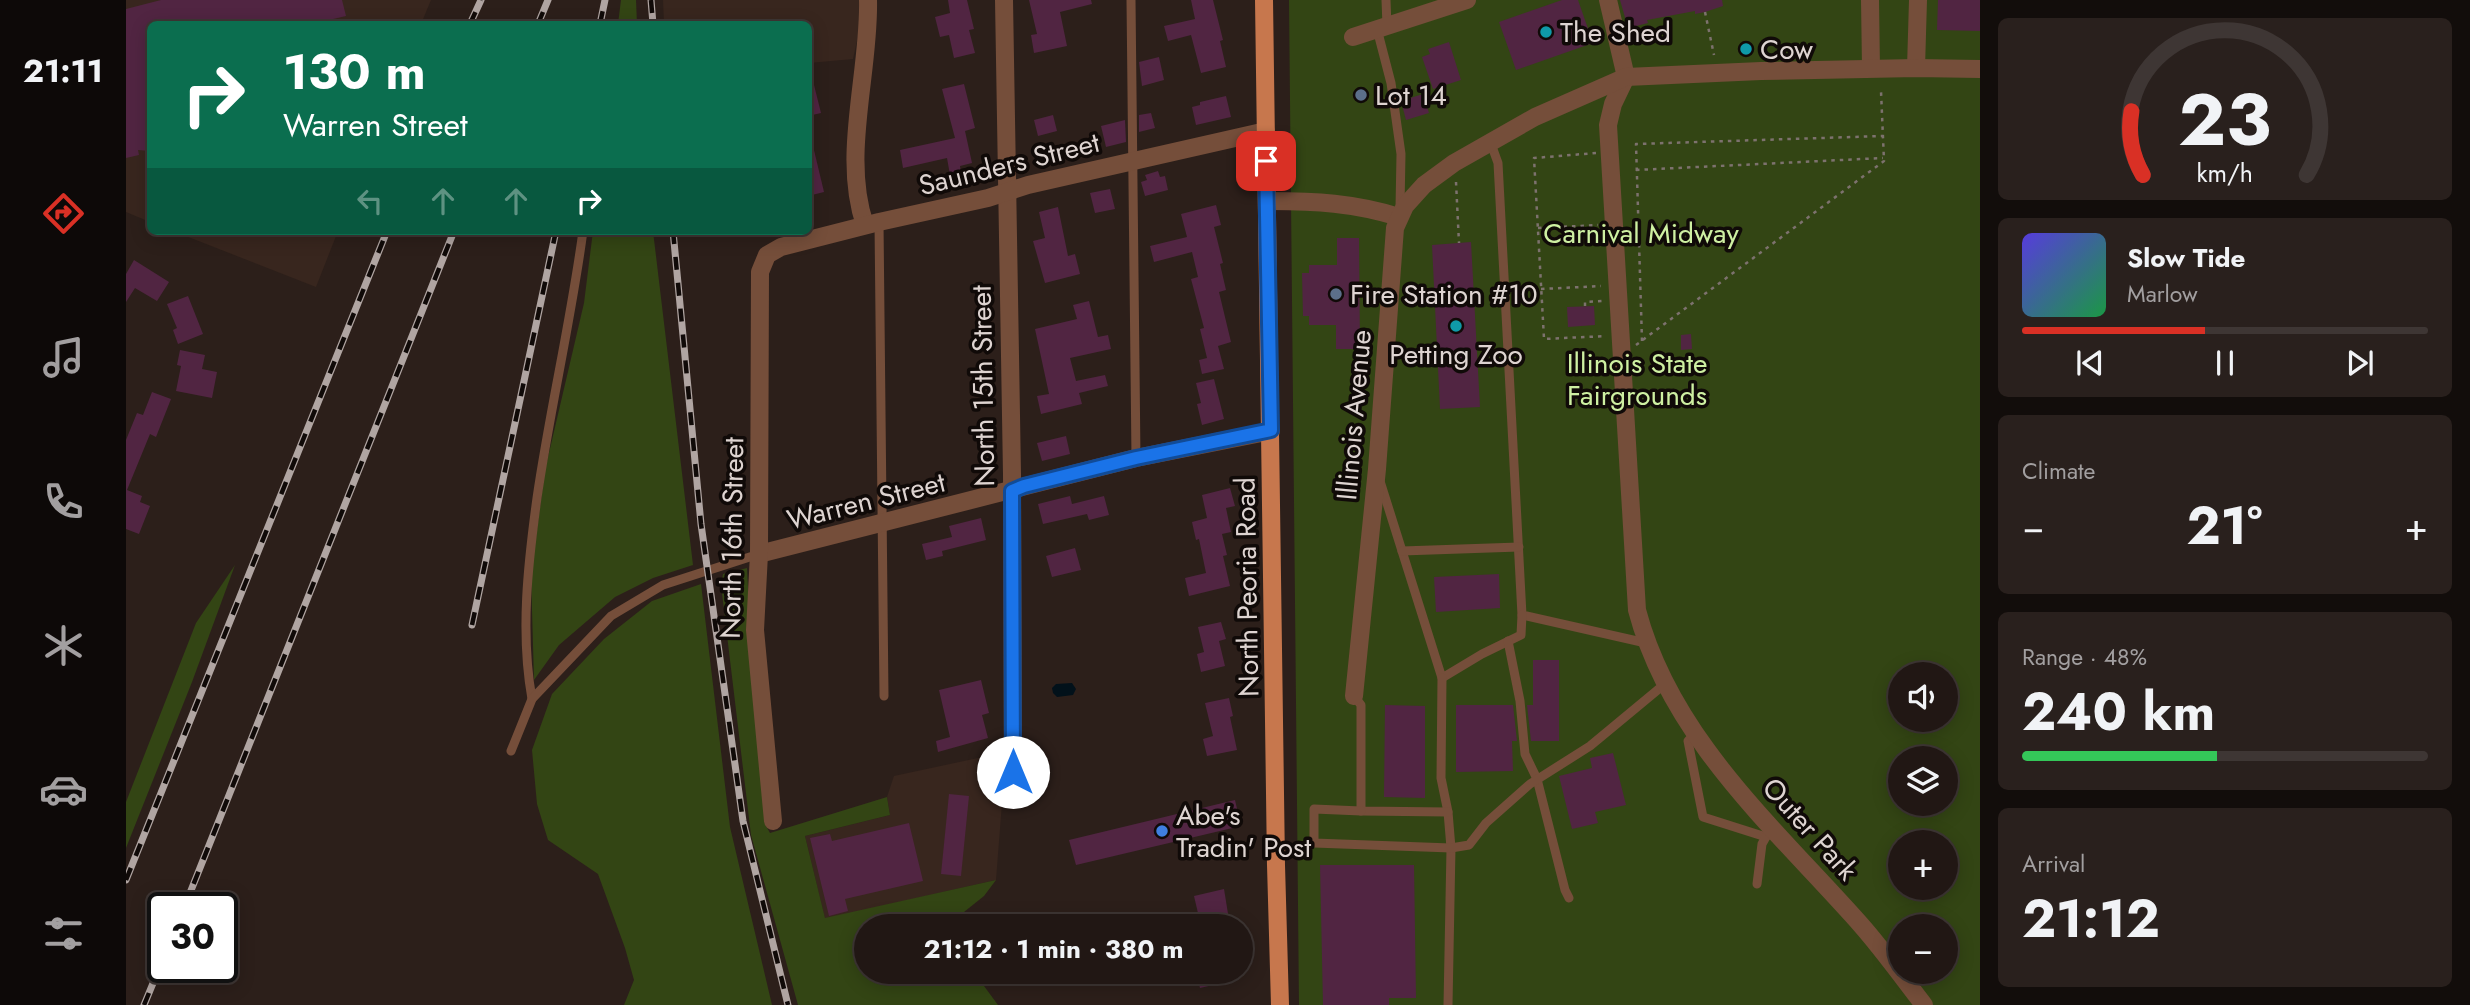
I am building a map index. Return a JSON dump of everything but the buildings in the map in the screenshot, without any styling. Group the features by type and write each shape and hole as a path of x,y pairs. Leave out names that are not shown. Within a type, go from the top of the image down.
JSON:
{"main road":[{"name":"North Peoria Road","path":"1264,0 1280,1005"}],"street":[{"path":"868,0 856,183 859,206 872,223"},
{"name":"North 15th Street","path":"1004,0 1012,491 1013,772"},
{"path":"1353,37 1382,27 1418,7 1466,0"},
{"path":"1608,0 1626,77"},
{"path":"1870,0 1871,68"},
{"path":"1916,68 1918,0"},
{"name":"Illinois Avenue","path":"1354,696 1377,470 1395,228 1405,206 1424,185 1490,141 1535,117 1626,77 1871,68 1980,69"},
{"name":"Outer Park","path":"1626,77 1613,104 1608,125 1613,293 1620,335 1637,610 1646,643 1679,711 1694,735 1769,832 1863,927 1924,1005"},
{"name":"Saunders Street","path":"767,255 781,247 872,223 1266,131"},
{"path":"1268,201 1346,204 1399,217"},
{"name":"North 16th Street","path":"767,255 760,272 759,554 755,630 773,821"},
{"name":"Warren Street","path":"759,554 1136,458 1271,430"}],"lane":[{"path":"1131,0 1136,458"},
{"path":"1386,0 1382,27 1401,154 1399,217"},
{"path":"1442,678 1521,635 1498,163 1490,141"},
{"path":"872,223 882,523 884,696"},
{"path":"532,699 527,673 530,550 541,470 582,235"},
{"path":"1377,470 1442,678 1441,778 1448,812 1451,848 1448,1005"},
{"path":"1402,551 1518,547"},
{"path":"511,751 532,699 611,616 663,585 759,554"},
{"path":"1522,615 1646,643"},
{"path":"1508,641 1520,701 1525,754 1537,779 1569,898"},
{"path":"1448,812 1314,809 1314,843 1451,848 1469,845 1486,823 1537,779 1590,746 1666,683"},
{"path":"1354,696 1361,705 1361,811"},
{"path":"1694,735 1688,741 1703,817 1769,832 1762,844 1757,884"}],"path":[{"path":"1705,12 1714,55"},
{"path":"1621,357 1884,161 1881,91"},
{"path":"1642,341 1636,144 1883,136"},
{"path":"1609,152 1534,158 1544,339 1620,335"},
{"path":"1636,170 1883,159"},
{"path":"1456,178 1459,243"},
{"path":"1538,228 1613,224"},
{"path":"1541,289 1613,293"},
{"path":"1585,306 1585,302 1613,293"}],"shaded area":[{"path":"126,0 431,0 422,21 147,21 147,221 126,212"},
{"path":"663,0 861,0 859,32 853,59 812,63 812,21 664,21"},
{"path":"183,235 336,235 316,287"},
{"path":"1072,683 1076,689 1073,695 1057,697 1053,693 1052,688 1056,684"},
{"path":"1006,752 996,880 825,919 805,836 890,815 887,797 894,776"}],"green space":[{"path":"621,0 636,0 637,21 618,21"},
{"name":"Illinois State Fairgrounds","path":"1289,0 1980,0 1980,1005 1299,1005"},
{"path":"592,235 653,235 693,565 653,578 615,597 559,645 534,680 531,575 545,470 584,303"},
{"path":"235,565 126,848 126,802 196,623"},
{"path":"747,568 765,824 770,833 887,797 890,815 805,836 825,918 996,880 984,896 962,914 854,914 854,984 983,984 998,1005 798,1005 751,835 721,585 723,574"},
{"path":"701,584 730,827 772,1005 624,1005 634,980 625,948 598,874 548,840 537,804 532,750 552,694 604,639 652,601"}],"railway":[{"path":"471,21 481,0"},
{"path":"539,21 548,0"},
{"path":"601,21 605,0"},
{"path":"651,0 653,21"},
{"path":"126,880 385,235"},
{"path":"190,892 452,235"},
{"path":"472,625 555,235"},
{"path":"673,235 701,524 743,821 788,1005"},
{"path":"144,1005 153,983"}],"place":[{"name":"The Shed","path":"1546,32"},
{"name":"Cow","path":"1746,49"},
{"name":"Lot 14","path":"1361,95"},
{"name":"Fire Station #10","path":"1336,294"},
{"name":"Petting Zoo","path":"1456,326"},
{"name":"Abe's Tradin' Post","path":"1162,831"}],"route":[{"path":"1013,772 1012,491 1136,458 1271,430 1266,161"}],"park label":[{"name":"Carnival Midway","path":"1641,233"}]}
